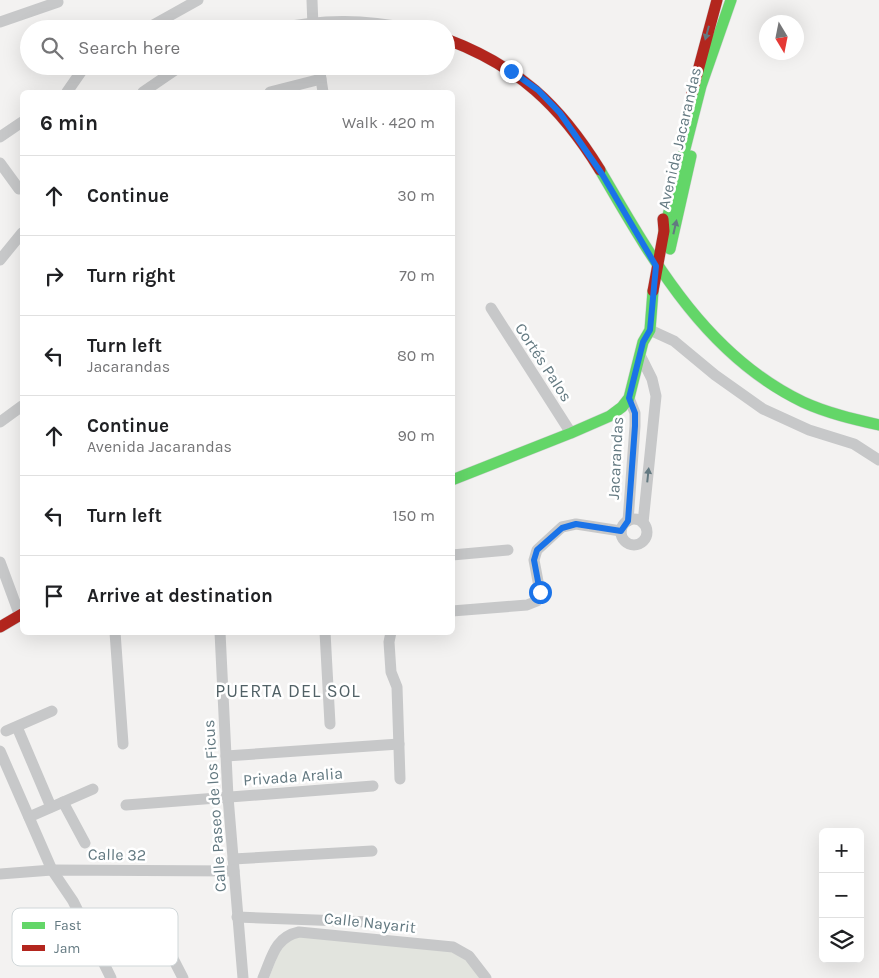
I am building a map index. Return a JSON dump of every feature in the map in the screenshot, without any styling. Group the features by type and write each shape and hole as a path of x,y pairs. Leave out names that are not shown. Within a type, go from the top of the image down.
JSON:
{"street":[{"path":"162,20 198,0"},
{"path":"312,0 312,20"},
{"name":"Avenida Jacarandas","path":"629,398 643,342 650,330 664,231 666,201 698,66 717,0"},
{"path":"664,231 701,86 733,0"},
{"name":"Avenida Jacarandas","path":"658,273 711,70 733,0"},
{"path":"0,22 58,2"},
{"path":"455,43 485,55 511,71 538,90 560,113 602,174 658,273 703,328 752,371 815,406 843,418 879,425"},
{"path":"68,90 79,75"},
{"path":"146,90 168,75"},
{"path":"320,75 323,90"},
{"path":"278,90 321,80"},
{"path":"0,137 20,123"},
{"path":"0,163 19,189"},
{"path":"0,260 20,235"},
{"name":"Cortés Palos","path":"491,308 570,433"},
{"path":"650,330 674,341 715,375 763,409 809,430 854,444 879,460"},
{"name":"Jacarandas","path":"640,355 652,379 656,396 643,523"},
{"path":"455,479 610,416 622,407 629,398"},
{"name":"Jacarandas","path":"628,521 635,426 635,413 629,398"},
{"path":"0,422 20,407"},
{"path":"636,520 643,523 646,536 637,545 624,541 621,531 628,521 636,520"},
{"path":"455,611 528,605 537,601 540,592 534,560 537,550 562,528 576,524 621,531"},
{"path":"455,555 508,550"},
{"path":"0,562 20,612"},
{"path":"0,627 20,616"},
{"path":"115,635 123,744"},
{"name":"Calle Paseo de los Ficus","path":"220,635 228,797 242,978"},
{"path":"325,635 330,724"},
{"path":"390,635 389,642 391,672 397,687 400,779"},
{"path":"51,807 12,729 52,711"},
{"path":"226,756 399,744"},
{"path":"0,751 52,870 77,908"},
{"name":"Privada Aralia","path":"126,804 373,786"},
{"path":"29,817 93,789"},
{"path":"63,802 85,843"},
{"path":"233,859 372,851"},
{"name":"Calle 32","path":"0,874 52,870 234,871"},
{"path":"237,917 370,922"},
{"name":"Calle Nayarit","path":"263,978 280,940 289,934 299,932 453,947 469,956 486,978"},
{"path":"106,966 112,978"},
{"path":"177,966 183,978"}],"shaded area":[{"path":"299,934 453,950 466,957 482,978 269,978 283,942"}],"traffic: fast":[{"path":"664,231 701,86 731,0"},
{"path":"670,249 691,156"},
{"path":"600,170 640,237 684,302 709,331 737,358 768,382 803,402 831,413 879,425"},
{"path":"455,479 571,433 610,416 622,407 629,398 643,342 650,330 653,291"}],"traffic: jam":[{"path":"692,93 717,0"},
{"path":"455,43 495,62 535,90 569,126 600,170"},
{"path":"653,291 664,231 663,219"},
{"path":"0,627 20,615"}],"district":[{"name":"PUERTA DEL SOL","path":"288,691"}],"route":[{"path":"511,71 538,90 560,113 602,174 656,266 650,330 643,342 629,398 635,413 635,426 628,521 624,523 621,531 576,524 562,528 537,550 534,560 540,592"}]}
